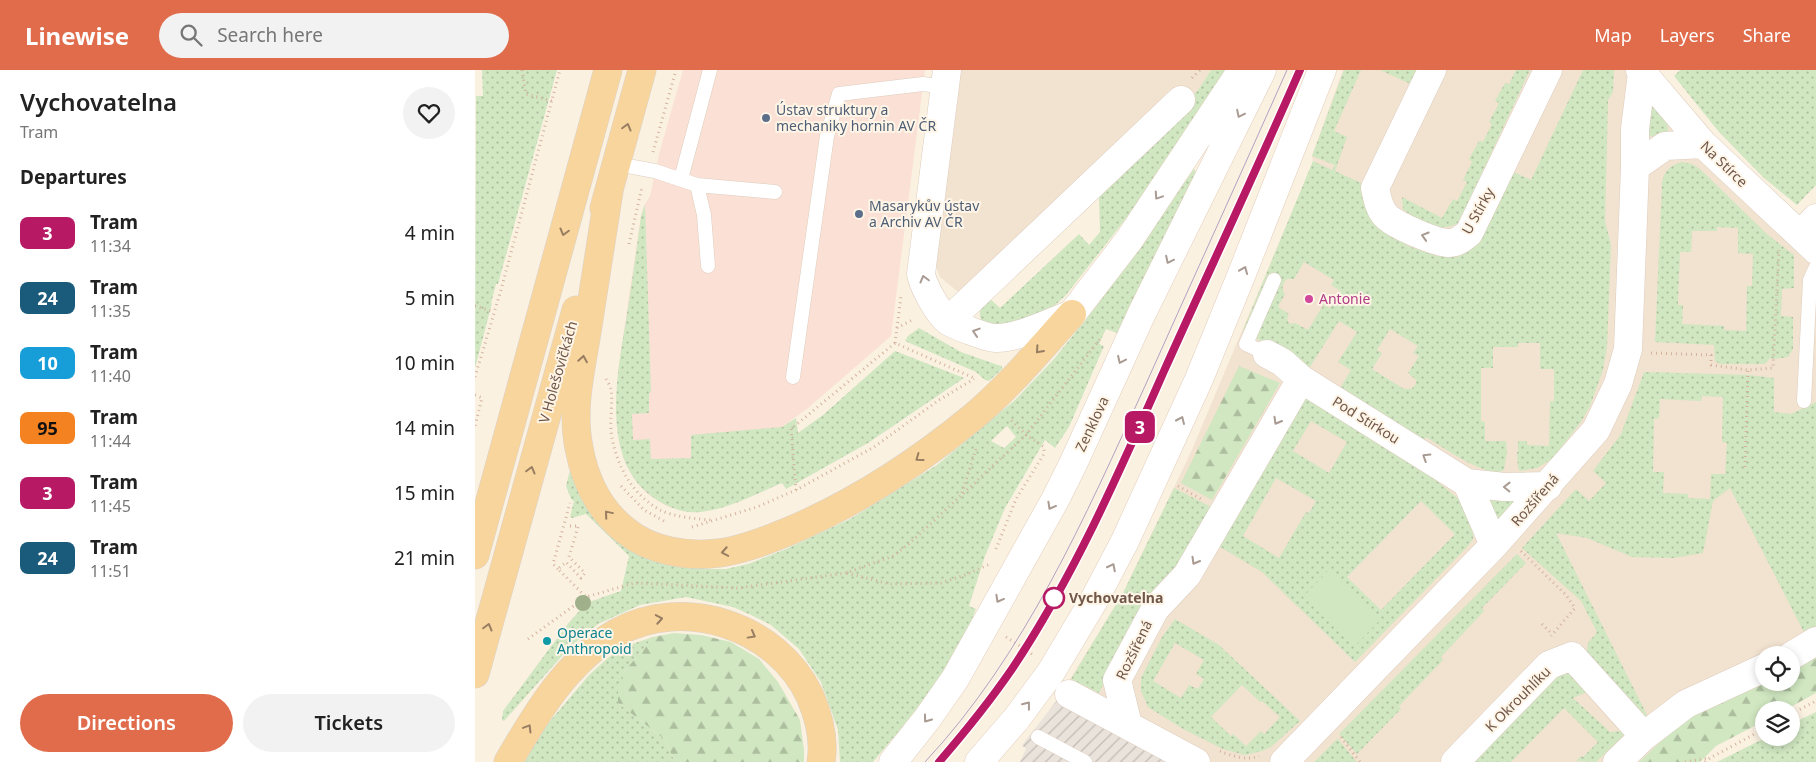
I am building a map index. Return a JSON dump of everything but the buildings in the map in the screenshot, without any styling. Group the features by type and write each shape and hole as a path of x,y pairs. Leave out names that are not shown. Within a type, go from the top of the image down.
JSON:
{"main road":[{"path":"475,555 608,70"},
{"name":"V Holešovičkách","path":"475,674 642,70"},
{"path":"609,191 576,405 579,446 584,470 592,492 608,514 631,535 646,544 664,550 700,555 738,550 802,526 859,496 903,469 974,416 1002,390 1072,314"},
{"path":"508,762 550,694 591,650 617,633 637,624 675,617 691,617 725,623 744,630 778,652 792,667 805,686 814,706 823,750 821,762"}],"street":[{"path":"946,79 921,277 933,301 948,320 964,328 994,338 1021,334 1072,314 1129,240 1242,70"},
{"name":"Zenklova","path":"893,762 927,719 955,679 1055,500 1141,315 1262,70"},
{"path":"979,762 1017,718 1051,672 1095,600 1125,541 1199,379 1322,70"},
{"name":"U Stírky","path":"1432,70 1374,184 1377,201 1386,216 1413,232 1449,244 1460,240 1469,233 1549,70"},
{"name":"Na Stírce","path":"1643,71 1703,144 1803,237"},
{"name":"Rozšířená","path":"1273,758 1325,721 1506,546 1547,486 1596,430 1618,384 1628,348 1635,129 1643,71"},
{"path":"948,320 1185,91"},
{"path":"1635,167 1665,146 1703,144"},
{"name":"Pod Stírkou","path":"1267,354 1282,362 1301,379 1467,483 1504,487 1547,486"},
{"name":"Rozšířená","path":"1128,725 1117,680 1155,609 1187,575 1301,379"},
{"path":"1467,483 1506,546"},
{"path":"1800,650 1816,640"},
{"name":"K Okrouhlíku","path":"1455,762 1549,664 1572,656 1644,736"},
{"path":"1617,762 1644,736 1686,704 1755,672"},
{"path":"1069,694 1128,725 1206,756"}],"lane":[{"path":"681,179 710,70"},
{"path":"1283,170 1307,70"},
{"path":"793,377 827,136 839,94 923,84 946,79"},
{"path":"617,164 648,170 697,184 775,192"},
{"path":"697,184 704,215 708,266"},
{"path":"1804,401 1810,280 1816,267"},
{"path":"1267,354 1246,344 1274,280"},
{"path":"1038,737 1085,762"}],"path":[{"path":"522,70 525,94 553,101"},
{"path":"475,377 495,312 560,70"},
{"path":"628,248 641,191 676,70"},
{"path":"1185,91 1200,70"},
{"path":"1648,353 1711,354 1711,365 1748,370 1773,368 1803,237"},
{"path":"475,306 495,312"},
{"path":"796,490 791,429 895,344 897,328 916,318"},
{"path":"689,528 757,507 796,490 874,447 939,400 975,379 895,344"},
{"path":"1745,467 1748,370"},
{"path":"603,371 611,391 611,432 615,449 620,466 633,488 661,510 691,518 715,520"},
{"path":"601,383 602,377"},
{"path":"475,395 482,398 475,426"},
{"path":"994,554 1017,499 1044,454 1044,447 1026,435 1009,418 1002,424"},
{"path":"962,495 975,450 981,444"},
{"path":"1182,477 1177,486 1207,502"},
{"path":"621,485 644,510 670,524"},
{"path":"630,492 633,488"},
{"path":"558,570 553,564 555,549 571,501 577,499"},
{"path":"566,562 581,578 585,573 569,557 578,527 570,526"},
{"path":"1506,546 1565,595"},
{"path":"846,573 890,584 941,583 990,564"},
{"path":"527,639 587,597"},
{"path":"1542,624 1552,634"},
{"path":"1009,630 1005,637 1033,655 1038,647"},
{"path":"1800,709 1816,701"},
{"path":"1325,721 1353,750 1360,762"},
{"path":"1705,762 1755,734"},
{"path":"1206,756 1273,758"},
{"path":"1685,762 1710,758"}],"shaded area":[{"path":"683,70 925,70 891,336 808,408 782,427 684,510 669,507 658,501 645,492 635,480 625,463 619,440 617,416 618,371 641,216 650,196 659,154"},
{"path":"959,70 1211,70 1198,90 1100,197 979,309 940,277 933,258"},
{"path":"1343,70 1633,70 1816,264 1816,656 1800,656 1800,646 1755,646 1755,662 1691,713 1639,762 1174,762 1058,699 1123,593 1191,452 1313,162 1312,156"},
{"path":"1058,699 1174,762 1020,762 1026,749 1022,745"}],"green space":[{"path":"482,70 557,70 498,284 496,284 475,368 476,96 483,96"},
{"path":"1211,70 1230,70 1146,193 1066,295 1050,310 1012,330 982,322 981,309 989,298 1000,308 1079,234 1089,245 1100,232 1099,197 1198,90"},
{"path":"1344,70 1361,70 1334,131 1347,137 1335,171 1370,187 1381,228 1408,246 1437,256 1454,255 1507,169 1531,180 1583,70 1614,70 1613,92 1608,100 1605,221 1611,245 1607,347 1603,370 1590,406 1581,422 1552,459 1537,468 1520,471 1518,467 1518,441 1527,441 1527,445 1549,446 1550,401 1554,401 1554,369 1540,369 1540,343 1518,343 1518,347 1493,347 1493,368 1481,368 1481,421 1485,422 1485,441 1506,441 1507,452 1504,470 1497,472 1465,461 1426,437 1423,442 1339,390 1351,370 1338,362 1357,332 1339,321 1308,370 1243,330 1313,161 1332,170 1335,165 1312,156","holes":["1304,262 1334,280 1331,285 1341,291 1330,308 1324,304 1308,330 1295,323 1291,324 1288,322 1289,314 1278,307 1285,294 1284,282 1287,279 1294,279","1390,329 1418,346 1413,353 1419,356 1408,373 1416,380 1416,384 1411,389 1404,389 1372,369 1382,353 1377,350"]},
{"path":"1380,70 1419,70 1413,85"},
{"path":"1516,70 1530,70 1459,222 1453,226 1438,226 1415,218 1408,213 1403,209 1402,197 1442,218 1453,199 1457,201 1467,182 1463,180 1472,162 1469,159 1479,141 1483,142 1492,124 1489,122 1499,103 1495,101 1505,83 1509,84"},
{"path":"1680,70 1816,70 1816,185 1797,205 1764,178 1719,132 1674,76"},
{"path":"1655,107 1667,122 1668,131 1658,137 1649,136 1647,126 1647,108"},
{"path":"1682,162 1692,164 1700,169 1768,235 1794,255 1794,288 1782,289 1781,316 1793,317 1793,349 1788,357 1770,358 1765,364 1720,364 1715,361 1714,345 1655,342 1662,183 1668,169","holes":["1717,227 1738,228 1738,253 1753,254 1752,286 1747,286 1746,331 1724,330 1724,326 1682,324 1683,305 1678,305 1680,252 1691,252 1692,231 1717,231"]},
{"path":"1194,169 1196,172 1117,333 1106,329 1099,344 1104,346 1069,427 1055,448 1045,440 1005,508 985,556 969,606 976,609 967,630 931,690 873,762 840,762 838,730 821,682 799,649 771,625 751,615 733,607 686,597 640,605 598,624 570,647 504,721 502,720 503,711 567,625 586,603 621,591 629,556 586,514 570,517 574,501 571,499 566,486 570,470 686,565 726,569 748,564 786,549 850,519 937,465 1015,400 1054,359 1083,323","holes":["1007,426 1016,437 1004,448 991,441"]},
{"path":"645,204 651,392 649,393 649,413 632,414 633,440 650,439 651,459 691,458 691,435 782,427 796,418 798,433 823,415 895,351 964,378 868,443 786,489 782,483 721,508 700,512 682,511 664,504 654,498 636,481 625,461 618,438 616,413 620,361 641,216"},
{"path":"919,328 961,352 1002,366 1002,369 989,381 985,380 976,372 905,341 908,336"},
{"path":"1239,366 1280,383 1212,500 1181,483"},
{"path":"1644,372 1749,375 1774,378 1774,412 1791,414 1816,402 1816,631 1807,638 1730,488 1713,501 1703,553 1674,558 1632,557 1587,538 1556,533 1649,719 1646,721 1586,656 1588,643 1597,632 1581,601 1522,548 1576,489 1589,501 1606,483 1593,471 1621,434","holes":["1702,396 1723,397 1722,442 1727,443 1725,474 1711,474 1710,499 1688,498 1688,494 1663,493 1664,472 1653,472 1654,419 1659,418 1660,399 1701,401"]},
{"path":"1307,394 1405,455 1460,500 1473,532 1473,539 1468,546 1355,662 1262,572 1217,545","holes":["1311,421 1347,442 1329,473 1293,451","1276,478 1316,501 1309,513 1306,512 1279,558 1243,536","1421,501 1455,534 1381,610 1347,577"]},
{"path":"1174,488 1217,510 1106,679 1099,693 1071,679 1123,593"},
{"path":"1485,496 1519,498 1499,522"},
{"path":"1517,554 1526,563 1482,608 1484,611 1441,657 1443,660 1399,706 1401,709 1357,754 1339,734"},
{"path":"1329,570 1381,619 1355,646 1303,597"},
{"path":"1175,619 1219,645 1300,721 1271,747 1245,755 1223,749 1183,729 1148,707 1141,691 1141,678 1162,637","holes":["1175,643 1204,660 1196,674 1204,679 1198,689 1189,685 1181,698 1153,681","1242,685 1280,717 1264,734 1261,731 1246,746 1233,734 1231,736 1211,717"]},
{"path":"674,633 701,635 731,642 759,659 778,682 800,720 804,762 675,762 664,739 618,703 618,687 624,672 653,637"},
{"path":"653,637 624,672 618,703 664,739 675,762 523,762 545,727 589,675 609,657 632,644"},
{"path":"1816,656 1816,693 1800,702 1755,701 1755,726 1716,746 1700,762 1639,762 1691,713 1755,686 1755,691 1800,691 1800,664"},
{"path":"1564,672 1573,672 1594,689 1573,698 1610,732 1624,731 1623,736 1596,762 1576,761 1581,756 1583,757 1598,742 1564,708 1511,762 1470,762 1553,676"},
{"path":"1816,712 1816,762 1717,762 1755,743 1755,746 1800,746 1800,720"},
{"path":"1337,739 1357,762 1314,762"}],"tram line":[{"path":"925,762 961,720 993,677 1023,631 1050,583 1099,485 1287,70"},
{"path":"939,762 1012,669 1072,567 1142,422 1300,70"},
{"name":"3","path":"939,762 974,721 1011,669 1049,607 1083,544 1145,416 1300,70"}],"place":[{"name":"Ústav struktury a mechaniky hornin AV ČR","path":"766,118"},
{"name":"Masarykův ústav a Archiv AV ČR","path":"859,214"},
{"name":"Antonie","path":"1309,299"},
{"name":"Vychovatelna","path":"1054,598"},
{"name":"Operace Anthropoid","path":"547,641"}]}
